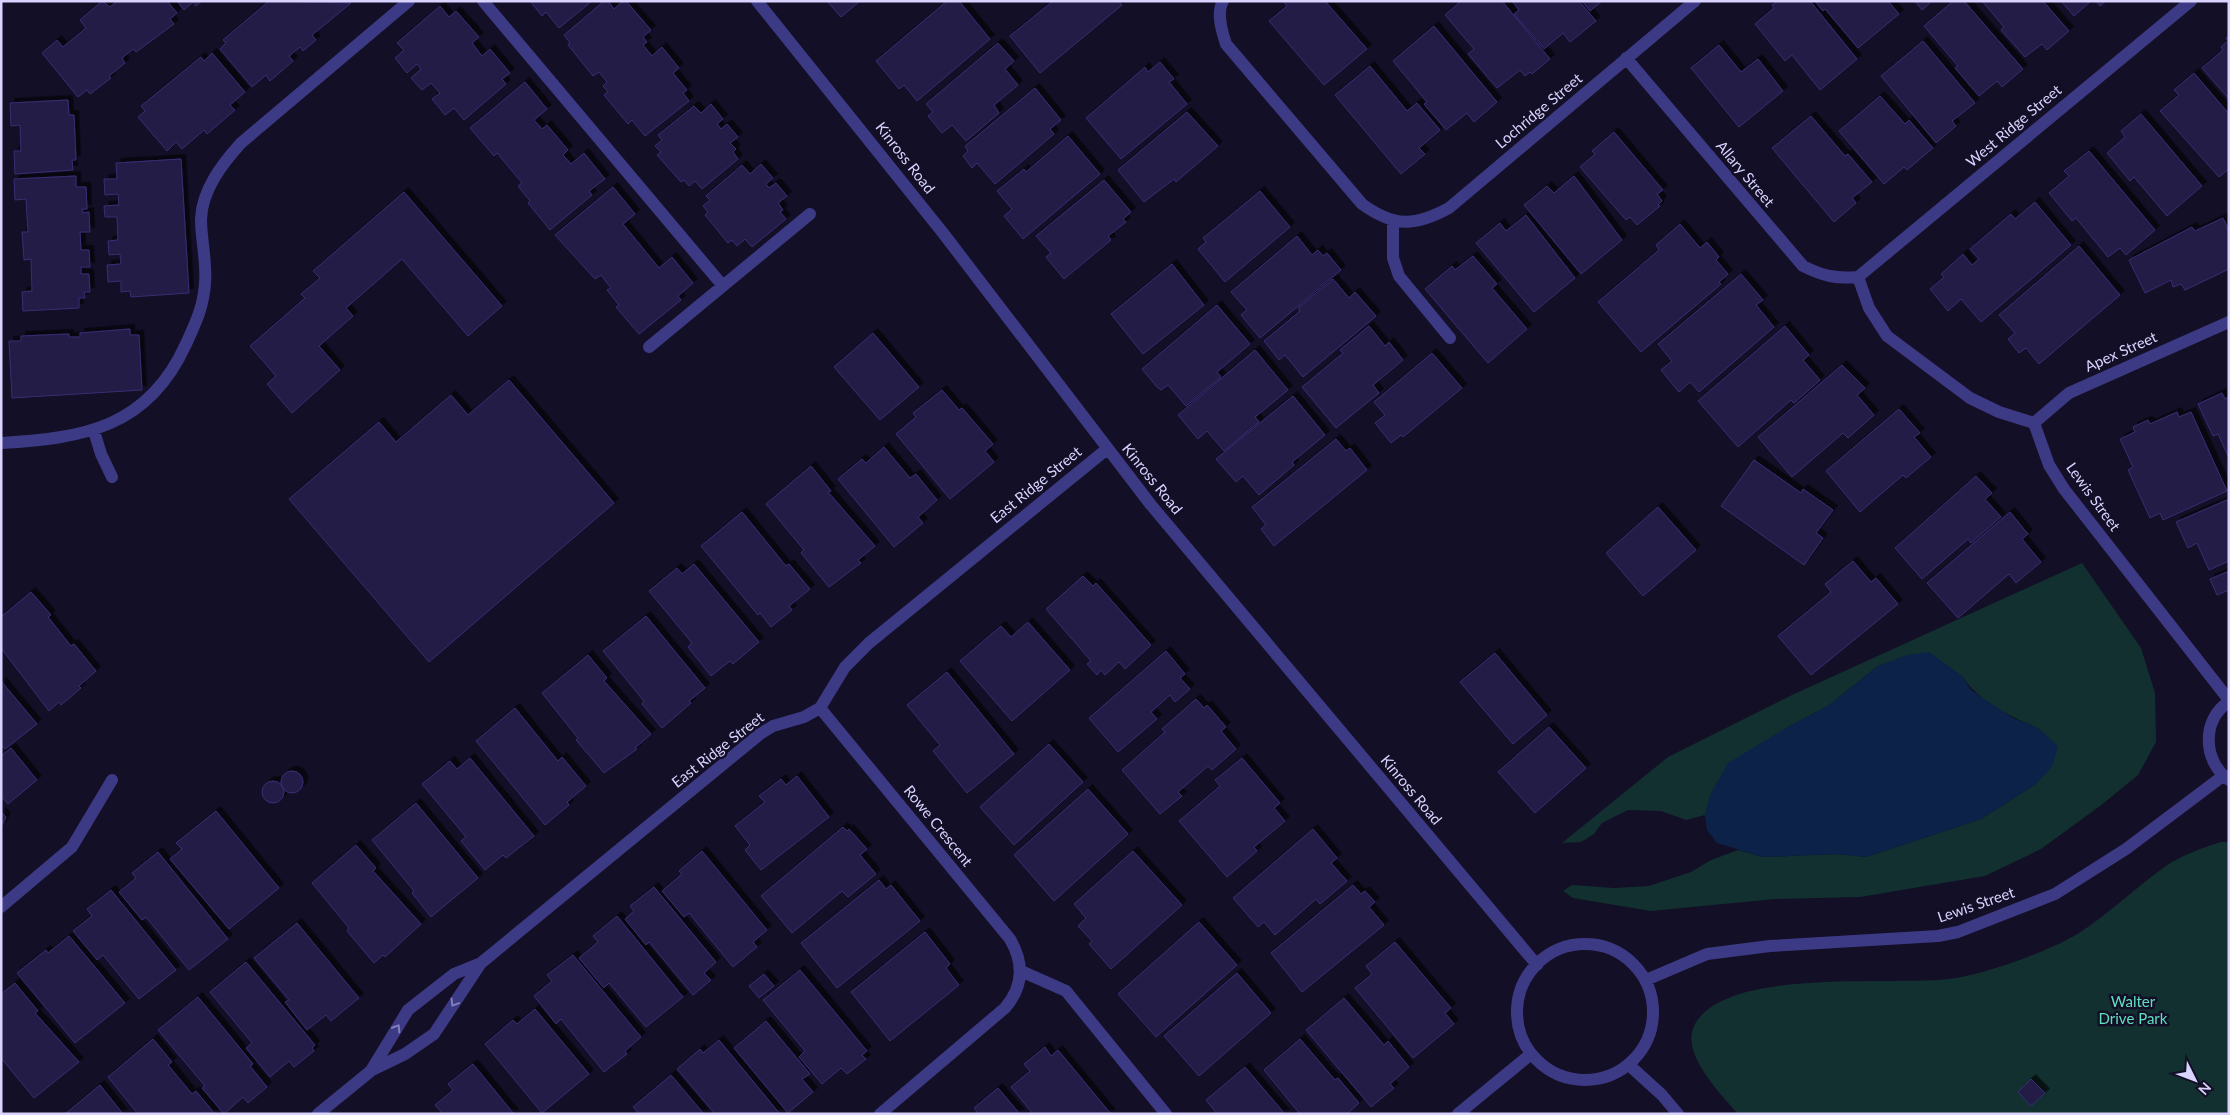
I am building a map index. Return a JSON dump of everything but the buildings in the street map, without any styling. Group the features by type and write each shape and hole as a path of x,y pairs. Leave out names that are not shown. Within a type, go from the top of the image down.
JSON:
{"street":[{"path":"1,443 53,440 94,431 121,420 155,392 176,367 203,308 205,280 201,218 208,191 222,164 241,143 409,1"},
{"path":"483,1 723,286"},
{"name":"Kinross Road","path":"757,1 932,218 1107,449 1170,528 1537,965"},
{"name":"Lochridge Street","path":"1222,1 1220,5 1220,26 1226,44 1362,204 1377,215 1393,222 1412,223 1429,219 1449,208 1695,1"},
{"name":"West Ridge Street","path":"1858,277 2191,1"},
{"name":"Allary Street","path":"1626,58 1803,266 1821,276 1837,279 1858,277"},
{"path":"649,347 810,214"},
{"path":"1393,222 1393,258 1399,276 1450,338"},
{"path":"1858,277 1869,308 1887,336 1970,398 1999,412 2034,424"},
{"name":"Apex Street","path":"2034,424 2069,393 2229,322"},
{"name":"Lewis Street","path":"2034,424 2049,465 2064,489 2229,701"},
{"path":"94,431 101,454 112,477"},
{"name":"East Ridge Street","path":"318,1114 372,1070 405,1054 434,1034 481,963 760,734 773,726 804,717 820,708 845,667 868,643 1107,449"},
{"path":"2226,778 2214,764 2209,749 2209,733 2214,718 2229,701"},
{"name":"Rowe Crescent","path":"820,708 1010,939 1018,954 1021,971"},
{"name":"Lewis Street","path":"1646,980 1707,954 1770,946 1938,936 1958,932 2056,894 2126,849 2226,778"},
{"path":"1,907 72,847 112,780"},
{"path":"1575,945 1596,945 1616,951 1634,963 1646,980 1653,1002 1652,1025 1644,1047 1629,1065 1610,1076 1588,1081 1566,1078 1547,1068 1531,1054 1522,1036 1518,1008 1519,998 1526,980 1537,965 1555,952 1575,945"},
{"name":"East Ridge Street","path":"372,1070 408,1010 454,974 481,963"},
{"path":"880,1114 1005,1008 1014,998 1021,971 1066,991 1166,1114"},
{"path":"1458,1114 1531,1054"},
{"path":"1629,1065 1662,1095 1678,1114"}],"green space":[{"path":"2082,563 2141,648 2155,693 2156,742 2138,775 2100,806 2041,849 1985,876 1860,897 1775,899 1651,911 1573,898 1563,891 1572,885 1614,888 1649,886 1691,872 1711,860 1738,850 1763,857 1837,854 1866,857 1981,819 2036,784 2038,728 2017,719 1986,701 1962,676 1878,666 1828,706 1786,728 1711,793 1705,815 1686,820 1661,811 1628,810 1602,823 1594,834 1581,842 1562,843 1668,757 1792,695"},
{"name":"Walter Drive Park","path":"2221,842 2229,842 2229,1114 1738,1114 1713,1084 1697,1060 1692,1035 1695,1024 1713,1006 1740,994 1774,987 1812,983 1948,979 1978,973 2015,962 2079,933 2172,862 2199,849"}],"water":[{"path":"1929,652 1962,676 1971,690 2013,718 2038,728 2058,746 2052,767 2036,784 1981,819 1866,857 1837,854 1763,857 1717,843 1707,830 1705,815 1711,793 1728,763 1786,728 1828,706 1878,666 1907,655"}]}
